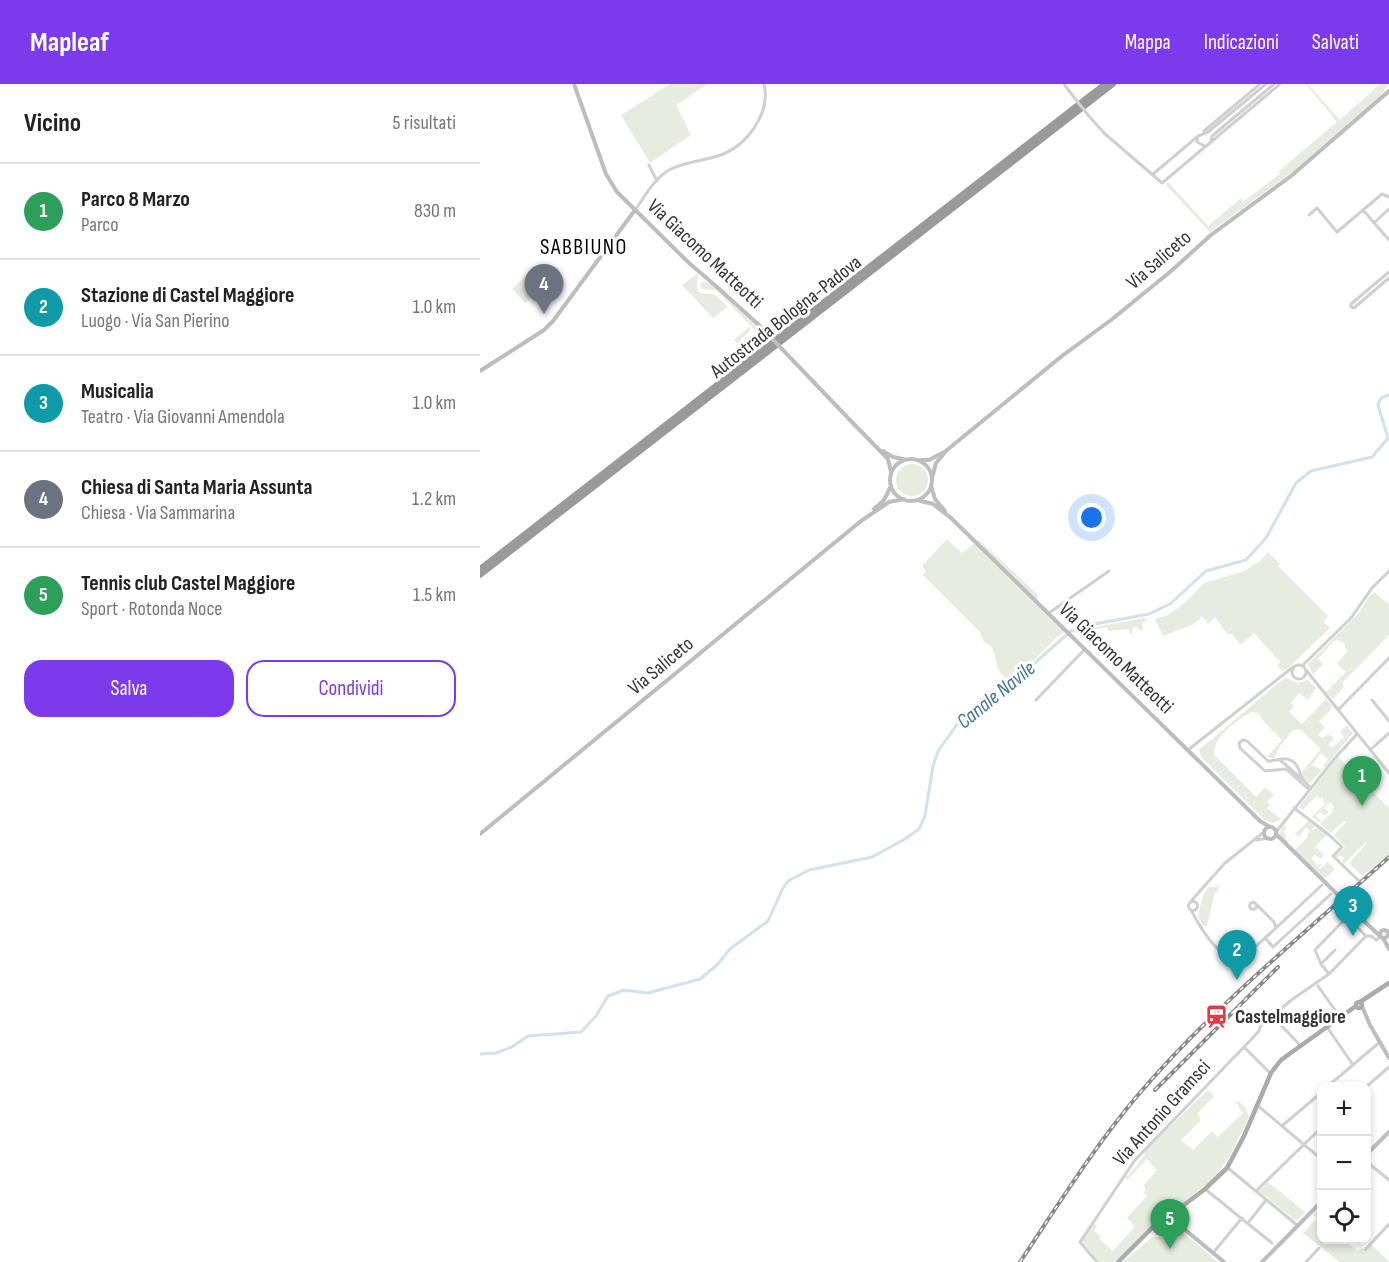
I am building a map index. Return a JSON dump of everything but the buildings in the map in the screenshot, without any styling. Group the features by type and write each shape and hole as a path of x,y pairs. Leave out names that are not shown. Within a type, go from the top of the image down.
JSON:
{"highway":[{"name":"Autostrada Bologna-Padova","path":"480,569 1105,84"},
{"name":"Autostrada Bologna-Padova","path":"480,575 1113,84"}],"main road":[{"name":"Via Giacomo Matteotti","path":"574,84 606,174 617,192 760,326 878,448 888,459 891,476"},
{"name":"Via Saliceto","path":"907,459 929,460 947,450 1078,343 1111,320 1211,236 1291,176 1389,90"},
{"path":"480,371 544,330 553,321 635,210"},
{"name":"Via Giacomo Matteotti","path":"878,448 893,457 907,459"},
{"name":"Via Saliceto","path":"931,486 936,464 947,450"},
{"path":"904,499 891,486 891,476 897,465 907,459"},
{"path":"919,460 928,467 932,478"},
{"name":"Via Saliceto","path":"480,834 861,521 884,500 891,486"},
{"name":"Via Giacomo Matteotti","path":"931,486 935,499 951,518 1260,820 1271,827 1273,836"},
{"path":"917,500 924,496 931,486"},
{"name":"Via Saliceto","path":"861,521 889,502 904,499 917,500"},
{"name":"Via Giacomo Matteotti","path":"917,500 933,504 951,518"},
{"name":"Via Giacomo Matteotti","path":"1260,820 1264,831 1273,836"},
{"path":"1264,831 1271,827"},
{"path":"1273,836 1339,896"},
{"path":"1349,906 1389,946"},
{"path":"1369,927 1376,931 1388,932"},
{"path":"1382,931 1382,937"},
{"path":"1382,937 1386,937 1388,932"},
{"path":"1388,932 1389,946"},
{"path":"1118,1262 1144,1238 1154,1226 1156,1219 1176,1211 1205,1189 1227,1168 1242,1140 1271,1073 1281,1060 1389,983"},
{"path":"1360,1005 1389,1058"},
{"path":"1371,1150 1389,1132"},
{"path":"1262,1262 1317,1206"},
{"path":"1171,1230 1171,1220 1176,1211"},
{"path":"1165,1216 1177,1223 1224,1262"},
{"path":"1154,1226 1158,1233"},
{"path":"1144,1238 1180,1228 1191,1235"},
{"path":"1267,1262 1273,1252"}],"street":[{"path":"635,210 657,180 668,171 729,151 742,141 756,124 765,106 764,84"},
{"path":"1064,84 1110,139 1162,183 1280,84"},
{"path":"1153,174 1260,84"},
{"path":"1198,136 1208,132 1266,84"},
{"path":"1206,146 1212,136 1274,84"},
{"path":"1208,132 1212,136"},
{"path":"1198,136 1198,144 1206,146"},
{"path":"649,165 657,180"},
{"path":"1309,215 1317,208 1338,232 1382,194 1389,197"},
{"path":"1374,222 1389,209"},
{"path":"1363,210 1389,240"},
{"path":"1389,272 1351,304 1351,307 1354,308 1389,278"},
{"path":"1048,613 1109,571"},
{"path":"1304,676 1304,668 1308,661 1351,618 1372,588 1389,571"},
{"path":"1036,700 1085,649"},
{"path":"1338,710 1389,658"},
{"path":"1188,750 1298,664 1304,668 1389,773"},
{"path":"1293,667 1293,676"},
{"path":"1283,675 1298,679 1304,676 1312,679"},
{"path":"1372,700 1389,721"},
{"path":"1370,750 1389,733"},
{"path":"1256,840 1273,836 1310,788 1357,734"},
{"path":"1246,740 1268,761 1281,761 1310,788 1307,788 1287,769 1268,771 1262,769 1240,748 1240,742 1246,740"},
{"path":"1193,755 1198,744"},
{"path":"1262,769 1268,761"},
{"path":"1281,761 1284,765 1282,769"},
{"path":"1294,808 1342,847 1333,856 1358,880"},
{"path":"1271,827 1280,825"},
{"path":"1264,831 1256,840 1225,863 1188,906 1213,944 1234,959 1243,958 1322,885"},
{"path":"1197,922 1197,906 1204,889"},
{"path":"1266,939 1273,947 1331,894"},
{"path":"1191,902 1195,902 1197,906"},
{"path":"1267,915 1252,909 1251,904 1256,904 1267,915 1276,925 1276,928"},
{"path":"1191,910 1197,906"},
{"path":"1329,974 1321,964 1315,950 1347,917 1366,936 1371,936 1376,940 1382,937"},
{"path":"1271,1073 1244,1047 1260,1027 1290,1001 1329,974 1366,936"},
{"path":"1321,964 1335,950"},
{"path":"1318,986 1340,1017"},
{"path":"1275,1019 1300,1045"},
{"path":"1327,1026 1353,1065"},
{"path":"1333,1082 1380,1042"},
{"name":"Via Antonio Gramsci","path":"1097,1262 1080,1242 1135,1160 1244,1047"},
{"path":"1371,1083 1389,1067"},
{"path":"1283,1125 1317,1096"},
{"path":"1257,1105 1317,1156"},
{"path":"1256,1191 1317,1131"},
{"path":"1371,1164 1389,1180"},
{"path":"1227,1168 1298,1226"},
{"path":"1205,1189 1272,1243"},
{"path":"1248,1223 1266,1200"},
{"path":"1213,1253 1242,1218"},
{"path":"1365,1250 1389,1224"},
{"path":"1306,1262 1319,1248"}],"shaded area":[{"path":"670,84 708,84 676,105 691,135 650,163 621,115"},
{"path":"1306,84 1340,120 1380,84 1389,84 1378,98 1292,172 1210,232 1165,184 1168,182 1208,226 1241,198 1244,201 1280,174 1279,171 1337,122"},
{"path":"532,270 545,284 525,303 512,289"},
{"path":"698,273 699,292 714,294 728,307 713,318 682,285"},
{"path":"704,281 711,284 770,339 749,355 734,340 749,327 750,331 741,339 747,347 761,338 760,335 716,290 702,289 700,285"},
{"path":"912,464 923,469 928,480 923,491 912,496 901,491 896,480 901,469"},
{"path":"947,539 962,553 979,540 1038,595 1037,602 1067,631 1057,637 1011,683 998,670 994,652 991,646 984,642 980,632 923,575 926,571 922,566"},
{"path":"1268,552 1280,564 1278,566 1328,616 1323,621 1330,628 1286,670 1283,671 1277,665 1280,662 1254,633 1241,645 1231,633 1228,635 1215,617 1208,624 1202,616 1194,624 1163,636 1155,619 1168,615 1186,602 1204,583 1244,571 1259,562"},
{"path":"1374,592 1389,604 1389,635 1342,683 1344,687 1333,699 1326,692 1346,672 1337,663 1347,652 1344,643 1334,641 1318,659 1323,664 1313,675 1308,664 1358,614"},
{"path":"1145,618 1148,621 1142,622 1143,630 1140,631 1138,627 1132,628 1133,633 1130,634 1128,629 1108,631 1107,627 1073,633 1074,631"},
{"path":"1287,678 1297,683 1308,680 1316,688 1308,700 1299,693 1291,703 1294,706 1289,712 1302,724 1326,699 1332,706 1319,721 1325,727 1318,735 1323,738 1328,734 1334,739 1328,745 1332,748 1344,737 1340,732 1347,725 1353,733 1325,767 1323,766 1328,759 1321,753 1312,765 1322,770 1310,783 1304,780 1302,772 1321,749 1300,729 1293,730 1280,746 1274,759 1267,757 1282,740 1258,713 1251,712 1221,736 1214,755 1256,797 1265,787 1274,795 1267,802 1271,804 1267,808 1281,819 1273,823 1266,821 1201,757 1199,750"},
{"path":"1338,757 1389,808 1389,854 1362,876 1349,863 1367,843 1344,864 1341,855 1337,858 1336,856 1345,847 1334,835 1346,822 1344,821 1331,833 1320,824 1334,810 1332,809 1334,806 1330,802 1324,808 1329,812 1325,816 1321,812 1316,816 1321,821 1319,822 1312,817 1325,804 1322,797 1320,799 1317,795 1303,810 1299,807"},
{"path":"1308,821 1315,826 1310,832 1317,827 1327,835 1315,846 1324,855 1320,859 1315,854 1312,858 1317,866 1320,863 1322,865 1320,869 1328,862 1335,869 1325,879 1295,850 1308,837 1310,831 1306,827 1299,837 1295,834"},
{"path":"1284,825 1287,828 1283,832 1287,836 1285,839 1288,841 1295,834 1287,843 1280,835"},
{"path":"1217,884 1219,886 1217,893 1215,892 1207,926 1203,926 1198,916 1203,897 1209,887 1217,887"},
{"path":"1208,1090 1214,1096 1197,1114 1201,1120 1181,1140 1193,1150 1212,1131 1218,1137 1243,1113 1235,1101 1238,1102 1244,1106 1249,1117 1229,1157 1214,1178 1170,1213 1161,1213 1156,1217 1151,1227 1114,1262 1099,1262 1082,1241 1094,1223 1097,1226 1094,1231 1101,1237 1099,1239 1113,1251 1133,1229 1135,1226 1127,1218 1147,1196 1143,1192 1146,1190 1144,1185 1157,1170 1147,1159 1127,1180 1125,1176 1128,1176 1145,1155 1144,1153 1167,1127"},
{"path":"1268,1182 1305,1212 1296,1221 1259,1191"},
{"path":"1317,1218 1317,1244 1303,1233"},
{"path":"1177,1231 1186,1235 1218,1262 1123,1262 1152,1237 1165,1237"},
{"path":"1317,1244 1348,1244 1358,1251 1362,1248 1366,1251 1372,1245 1389,1262 1340,1262"}],"waterway":[{"name":"Canale Navile","path":"480,1054 496,1053 512,1047 528,1036 581,1032 596,1016 608,996 624,990 648,993 700,979 717,965 730,949 768,921 788,881 809,870 872,857 919,829 925,816 933,766 938,751 958,723 1015,684 1071,631 1149,614 1170,604 1206,571 1246,560 1266,538 1296,483 1311,471 1372,457 1388,438 1378,405 1381,398 1389,395"}],"tunnel":[{"path":"1339,896 1349,907"}],"railway":[{"path":"1020,1262 1106,1135 1167,1063 1228,1001 1389,857"},
{"path":"1155,1090 1278,967"}],"place":[{"name":"Chiesa di Santa Maria Assunta","path":"544,314"},
{"name":"Parco 8 Marzo","path":"1362,806"},
{"name":"Musicalia","path":"1353,936"},
{"name":"Stazione di Castel Maggiore","path":"1237,980"},
{"name":"Castelmaggiore","path":"1217,1017"},
{"name":"Tennis club Castel Maggiore","path":"1170,1249"}],"district":[{"name":"SABBIUNO","path":"584,247"}]}
